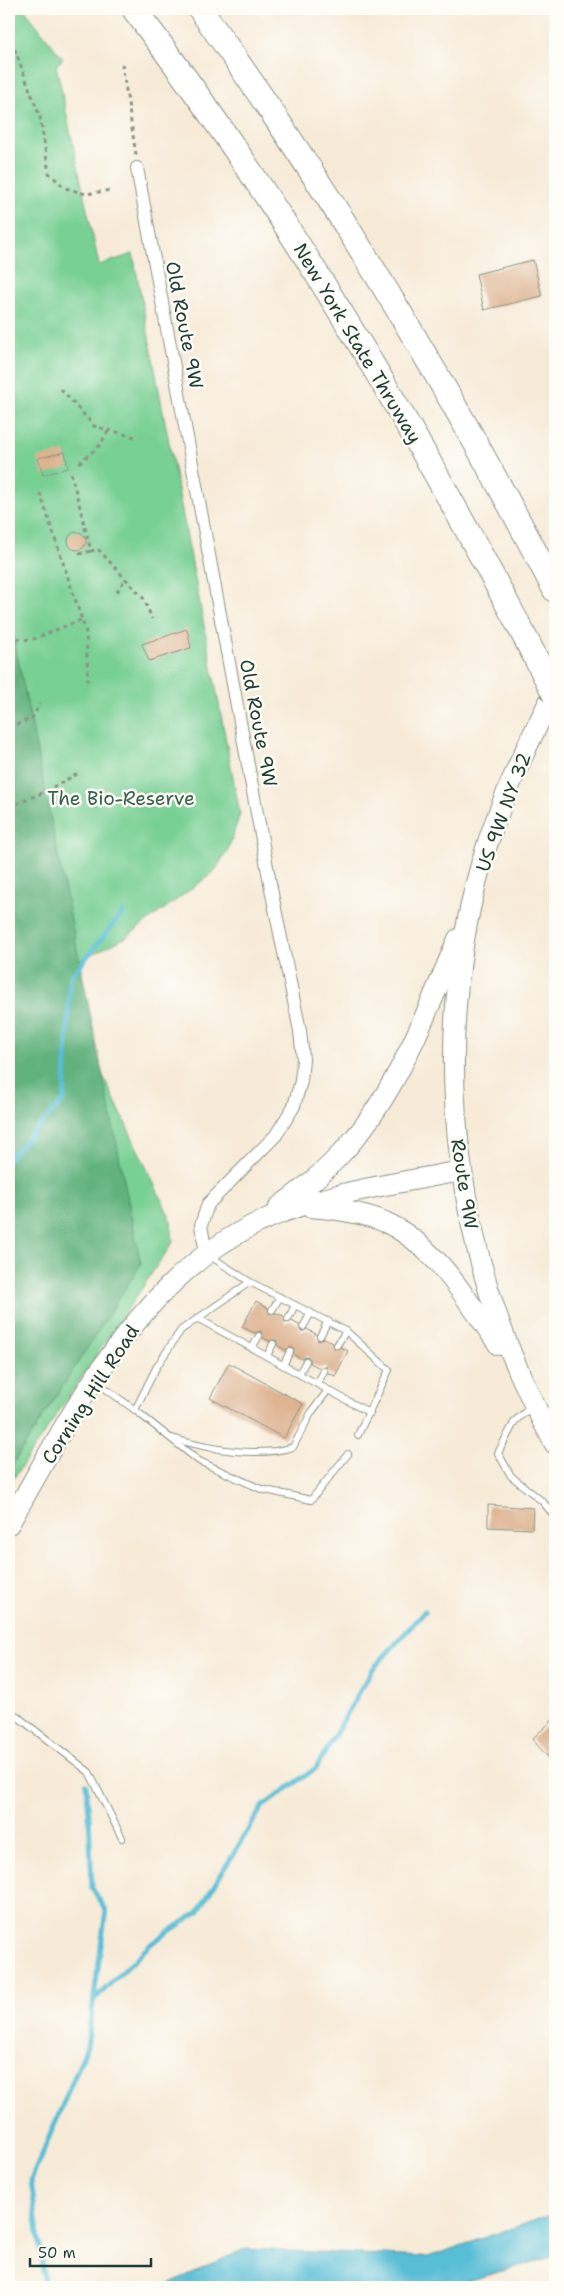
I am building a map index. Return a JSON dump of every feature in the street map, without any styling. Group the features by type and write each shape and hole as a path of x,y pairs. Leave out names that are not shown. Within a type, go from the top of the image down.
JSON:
{"highway":[{"name":"New York State Thruway","path":"134,9 249,170 344,316 433,466 555,695"},
{"path":"200,9 324,188 386,288 467,425 550,580"}],"main road":[{"name":"US 9W NY 32","path":"470,909 482,862 506,791 555,690"},
{"name":"Route 9W","path":"470,909 459,978 454,1037 455,1114 461,1171 468,1214 488,1294 520,1375 555,1444"},
{"path":"262,1220 314,1180 338,1157 372,1114 406,1056 470,909"},
{"name":"Corning Hill Road","path":"9,1524 94,1380 126,1336 156,1299 206,1254 262,1220 298,1206 342,1194 461,1171"},
{"path":"298,1206 338,1210 370,1217 384,1222 411,1238 436,1260 520,1375"}],"street":[{"name":"Old Route 9W","path":"137,168 303,1059 301,1082 294,1106 285,1123 276,1135 208,1204 201,1225 206,1254"}],"lane":[{"path":"206,1254 250,1282 346,1331 389,1370 370,1414 358,1435"},
{"path":"135,1410 157,1366 181,1330 250,1282"},
{"path":"272,1310 280,1297"},
{"path":"288,1319 295,1305"},
{"path":"303,1327 311,1312"},
{"path":"198,1318 370,1414"},
{"path":"320,1336 328,1321"},
{"path":"338,1345 346,1331"},
{"path":"252,1348 259,1336"},
{"path":"267,1356 273,1344"},
{"path":"283,1365 290,1352"},
{"path":"300,1374 306,1361"},
{"path":"317,1384 324,1371"},
{"path":"94,1380 199,1461 261,1489 311,1500 348,1454"},
{"path":"169,1437 196,1446 275,1452 293,1447 311,1413 328,1390"},
{"path":"534,1404 515,1421 498,1453 511,1476 543,1502 555,1517"},
{"path":"9,1710 89,1772 122,1838"}],"path":[{"path":"9,34 40,117 49,173 65,188 86,194 110,190"},
{"path":"122,64 137,168"},
{"path":"61,389 94,426 134,437"},
{"path":"79,463 98,446 109,430"},
{"path":"71,473 91,551"},
{"path":"40,493 86,632 88,683"},
{"path":"79,554 98,549 144,599 152,619"},
{"path":"117,592 125,579"},
{"path":"9,637 31,640 81,620"},
{"path":"9,728 32,718 40,704"},
{"path":"9,807 40,794 79,773"}],"green space":[{"name":"The Bio-Reserve","path":"9,9 24,9 63,59 56,65 99,265 133,254 240,814 228,850 214,872 125,938 72,964 61,986 171,1220 173,1242 9,1485"},
{"path":"9,614 141,1264 9,1470"}],"water":[{"path":"555,2213 555,2256 467,2281 492,2287 161,2287 245,2249 428,2257"}],"building":[{"path":"533,260 542,296 484,310 476,274"},
{"path":"65,452 68,468 43,475 38,458"},
{"path":"77,532 83,535 86,541 83,547 77,550 71,547 68,541 71,535"},
{"path":"187,629 191,648 149,661 142,644"},
{"path":"256,1301 268,1308 270,1314 276,1313 284,1316 285,1323 292,1321 299,1325 301,1332 307,1329 316,1334 318,1341 324,1338 333,1343 335,1349 341,1347 348,1351 335,1376 328,1373 326,1366 320,1368 310,1363 308,1356 302,1359 294,1355 292,1347 285,1350 278,1346 276,1340 269,1341 263,1338 261,1331 255,1333 242,1327"},
{"path":"229,1363 303,1404 284,1438 210,1398"},
{"path":"488,1505 533,1508 532,1529 488,1527"},
{"path":"555,1718 555,1765 532,1739"}],"waterway":[{"path":"9,1158 64,1100 70,978 123,912"},
{"path":"94,2000 152,1943 198,1912 262,1807 316,1768 372,1670 425,1611"},
{"path":"45,2287 31,2180 87,2047 106,1910 92,1888 86,1784"}]}
